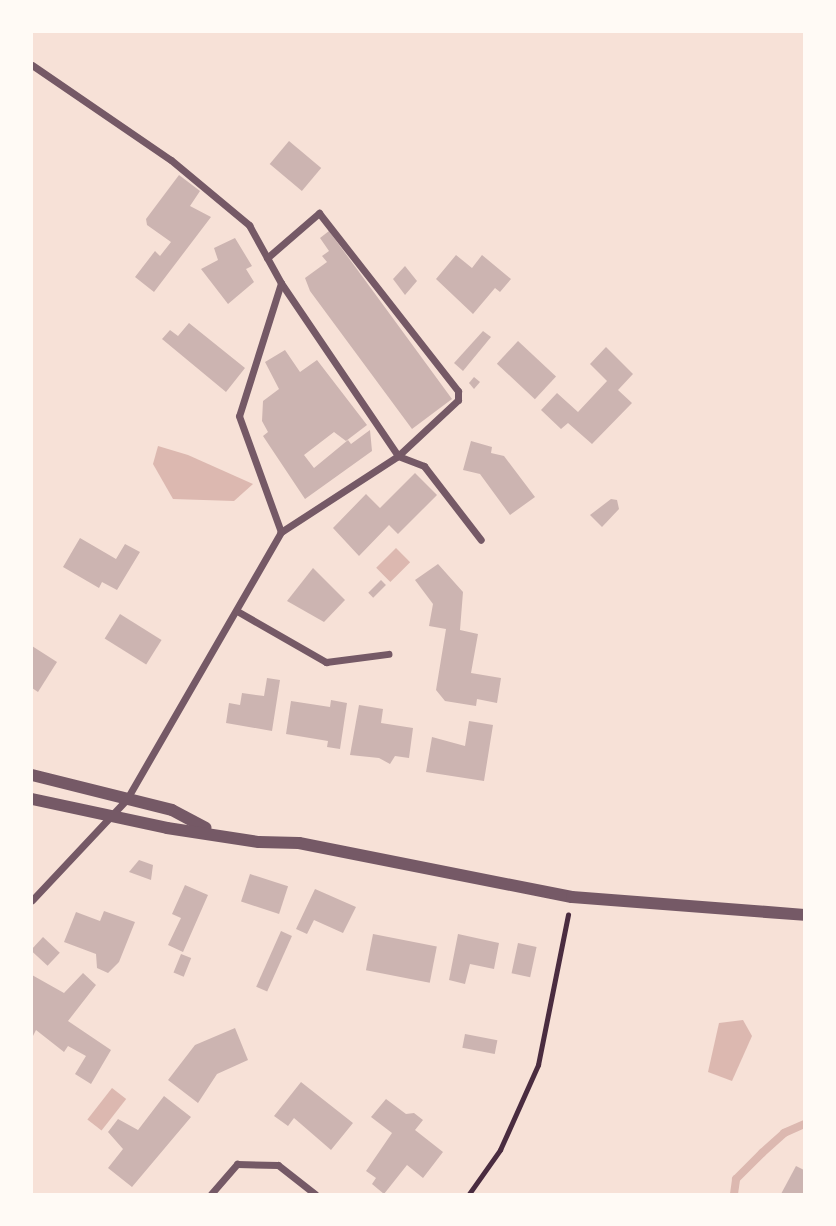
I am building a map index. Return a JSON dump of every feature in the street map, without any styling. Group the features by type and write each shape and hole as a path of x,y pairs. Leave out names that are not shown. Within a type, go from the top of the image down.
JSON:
{"street":[{"path":"32,65 171,160 249,225 281,283 398,456 424,466 481,540"},
{"path":"32,900 127,799 281,532 398,456 458,400 458,391 319,213 267,258"},
{"path":"281,283 239,416 281,532"},
{"path":"237,611 326,662 388,654"},
{"path":"32,775 172,810 212,832"},
{"path":"32,799 110,817 259,842 299,843 572,897 804,915"},
{"path":"211,1195 237,1164 278,1165 315,1195"}],"path":[{"path":"469,1195 500,1150 538,1065 572,897"}],"shaded area":[{"path":"158,446 188,455 253,484 234,501 173,499 153,464"},
{"path":"396,548 410,562 390,582 376,568"},
{"path":"743,1020 752,1036 732,1081 708,1072 719,1023"},
{"path":"112,1088 126,1099 102,1131 87,1120"}],"building":[{"path":"289,141 321,168 302,191 270,164"},
{"path":"179,175 200,191 190,206 211,217 154,292 135,277 155,251 160,256 171,242 147,225 146,219"},
{"path":"329,231 452,399 412,429 310,291 305,278 327,262 322,256 329,251 320,238"},
{"path":"235,238 252,266 246,269 254,282 228,304 201,269 218,260 214,248"},
{"path":"456,255 472,268 482,255 511,279 500,292 495,288 473,314 436,279"},
{"path":"405,266 417,281 405,295 393,279"},
{"path":"189,323 245,368 226,392 162,339 170,330 178,336"},
{"path":"483,331 491,337 463,371 454,363"},
{"path":"518,341 556,376 535,399 497,364"},
{"path":"606,347 633,374 618,390 632,403 592,444 568,423 561,429 541,410 557,393 578,412 607,381 590,364"},
{"path":"285,350 300,372 317,360 367,425 346,441 334,432 304,455 314,468 348,440 351,444 370,430 372,451 305,499 263,436 268,432 262,421 263,401 279,389 265,362"},
{"path":"474,377 480,382 474,389 469,383"},
{"path":"471,441 492,447 491,453 504,456 535,497 510,515 480,474 463,470"},
{"path":"415,473 437,495 398,534 389,525 359,556 333,528 366,494 380,508"},
{"path":"611,499 617,500 619,509 602,527 590,515"},
{"path":"80,538 116,559 125,544 140,552 117,590 102,582 99,588 63,567"},
{"path":"438,564 463,592 460,630 478,634 471,673 501,678 497,703 477,699 476,706 445,701 436,690 446,629 429,626 433,604 415,580"},
{"path":"313,568 345,600 324,622 287,601"},
{"path":"381,580 386,585 373,598 368,593"},
{"path":"120,614 162,640 146,665 105,639"},
{"path":"32,646 57,662 38,692 32,688"},
{"path":"267,678 280,680 272,731 226,723 229,703 240,705 242,693 264,696"},
{"path":"331,700 347,703 340,749 327,747 328,741 286,734 291,701 330,707"},
{"path":"359,705 383,709 381,723 413,728 409,758 395,756 390,764 379,758 350,755"},
{"path":"469,721 493,725 484,781 426,772 432,737 465,746"},
{"path":"139,860 153,865 151,880 129,872"},
{"path":"250,874 288,886 279,914 241,902"},
{"path":"185,885 208,895 183,952 168,945 181,918 172,914"},
{"path":"315,889 356,907 343,933 314,920 307,934 296,929"},
{"path":"104,911 135,922 119,962 108,973 97,968 96,954 64,942 76,912 100,921"},
{"path":"281,931 292,936 267,992 256,987"},
{"path":"373,934 437,946 430,983 366,970"},
{"path":"458,934 499,943 494,969 470,964 465,984 449,980"},
{"path":"43,937 60,953 48,966 32,951"},
{"path":"518,943 537,947 530,977 512,973"},
{"path":"181,954 191,958 184,977 174,973"},
{"path":"83,973 96,985 68,1021 111,1050 91,1084 75,1074 86,1056 68,1046 64,1052 36,1030 32,1038 32,975 64,993"},
{"path":"235,1028 248,1060 217,1074 198,1103 168,1080 195,1045"},
{"path":"465,1034 497,1040 495,1054 462,1048"},
{"path":"301,1082 353,1123 331,1150 294,1118 288,1126 274,1116"},
{"path":"164,1096 191,1117 132,1187 108,1168 123,1149 108,1132 118,1119 138,1130"},
{"path":"386,1099 406,1114 414,1113 423,1120 415,1130 443,1152 423,1178 407,1165 384,1194 372,1184 376,1178 366,1171 392,1133 371,1117"},
{"path":"796,1166 804,1170 804,1194 781,1194"}],"waterway":[{"path":"734,1194 736,1179 784,1133 804,1124"}]}
